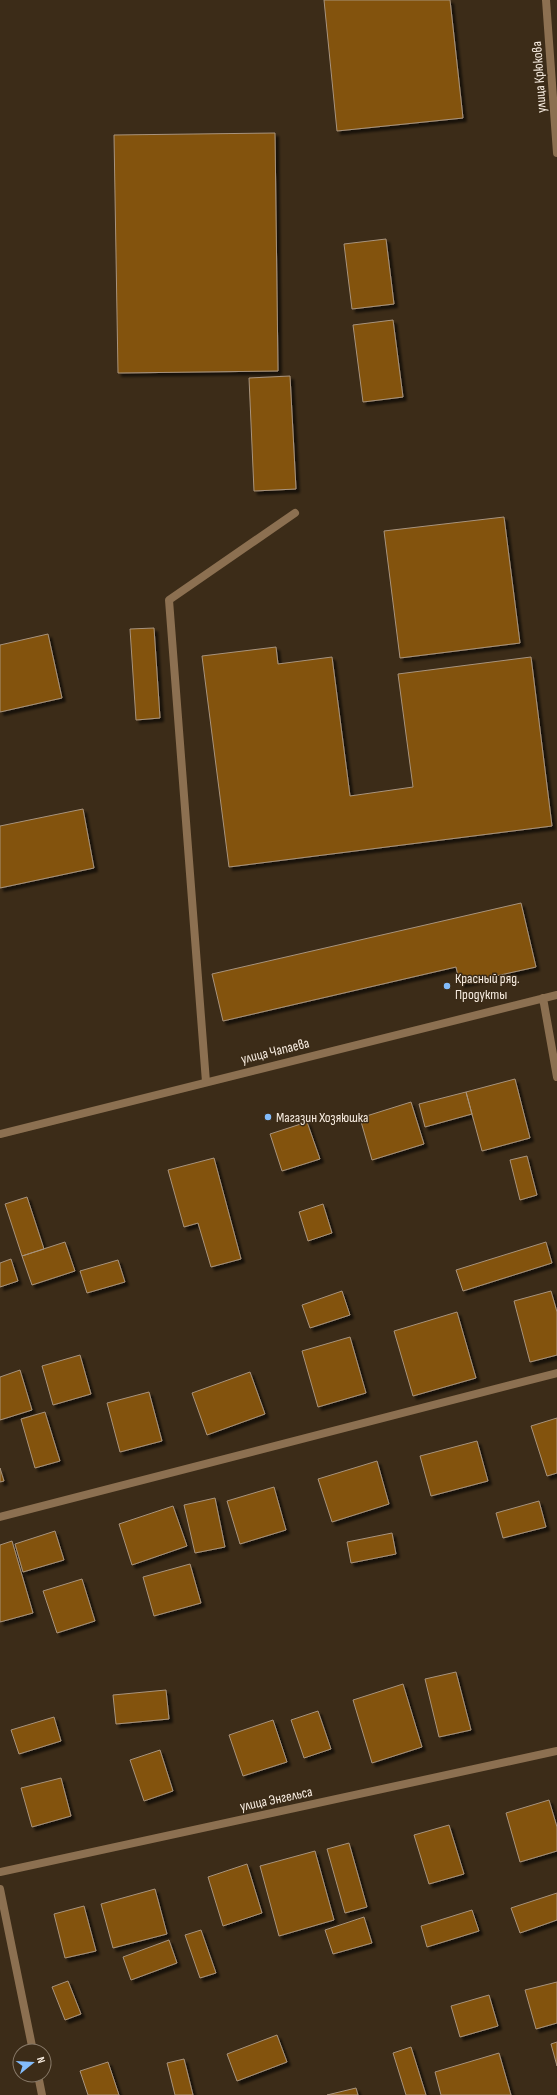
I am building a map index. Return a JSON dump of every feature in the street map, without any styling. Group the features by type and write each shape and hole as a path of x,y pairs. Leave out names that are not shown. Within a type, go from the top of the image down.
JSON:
{"street":[{"name":"улица Крюкова","path":"546,0 557,153"},
{"path":"206,1082 169,600 295,513"},
{"name":"улица Чапаева","path":"0,1134 557,995"},
{"path":"543,998 557,1077"},
{"path":"0,1518 557,1374"},
{"name":"улица Энгельса","path":"0,1872 557,1751"},
{"path":"0,1889 31,2043"},
{"path":"40,2083 42,2095"}],"building":[{"path":"324,0 450,0 463,118 337,131"},
{"path":"275,133 278,371 118,373 114,135"},
{"path":"386,239 394,304 352,309 344,244"},
{"path":"393,320 403,397 363,402 353,325"},
{"path":"290,376 296,489 254,491 249,378"},
{"path":"504,517 520,643 400,658 384,531"},
{"path":"154,628 160,718 136,720 130,629"},
{"path":"48,634 62,698 0,712 0,645"},
{"path":"276,647 278,664 332,657 350,796 413,787 398,674 531,657 552,826 229,867 202,656"},
{"path":"83,809 94,868 0,888 0,826"},
{"path":"521,903 536,967 460,984 456,967 223,1021 212,974"},
{"path":"515,1079 530,1138 482,1151 466,1092"},
{"path":"466,1092 472,1114 425,1127 419,1104"},
{"path":"411,1102 424,1144 372,1160 360,1118"},
{"path":"307,1122 320,1159 282,1171 270,1134"},
{"path":"527,1156 537,1195 520,1200 510,1160"},
{"path":"214,1158 241,1259 211,1267 198,1223 184,1227 168,1170"},
{"path":"27,1197 44,1249 22,1256 5,1204"},
{"path":"323,1204 332,1233 308,1241 299,1212"},
{"path":"65,1242 75,1271 32,1285 22,1256"},
{"path":"546,1242 552,1263 463,1291 456,1270"},
{"path":"11,1259 18,1281 0,1287 0,1263"},
{"path":"118,1260 125,1282 87,1293 80,1271"},
{"path":"342,1291 350,1315 310,1328 302,1305"},
{"path":"551,1291 557,1312 557,1355 530,1362 514,1301"},
{"path":"457,1312 476,1378 413,1396 394,1331"},
{"path":"350,1337 366,1393 318,1407 302,1351"},
{"path":"80,1355 91,1394 53,1405 42,1366"},
{"path":"20,1370 32,1410 0,1420 0,1377"},
{"path":"250,1372 265,1414 207,1435 192,1393"},
{"path":"149,1392 162,1441 120,1452 107,1403"},
{"path":"45,1412 60,1461 35,1468 21,1419"},
{"path":"557,1418 557,1473 547,1476 531,1426"},
{"path":"477,1441 488,1481 431,1496 420,1456"},
{"path":"377,1461 389,1504 332,1522 318,1479"},
{"path":"0,1468 4,1481 0,1482"},
{"path":"274,1487 286,1530 240,1544 227,1501"},
{"path":"215,1498 225,1547 195,1553 184,1505"},
{"path":"539,1501 546,1527 503,1538 496,1513"},
{"path":"173,1506 187,1546 132,1565 119,1524"},
{"path":"55,1531 64,1560 23,1572 15,1544"},
{"path":"392,1533 396,1554 351,1563 347,1542"},
{"path":"12,1541 33,1613 0,1622 0,1545"},
{"path":"190,1564 201,1603 154,1616 143,1577"},
{"path":"82,1579 95,1621 57,1633 43,1591"},
{"path":"456,1672 471,1730 439,1737 425,1679"},
{"path":"403,1684 422,1747 372,1763 353,1700"},
{"path":"166,1690 169,1719 116,1724 113,1695"},
{"path":"318,1711 331,1749 304,1758 291,1720"},
{"path":"54,1717 61,1741 19,1754 11,1730"},
{"path":"273,1720 287,1762 243,1776 229,1735"},
{"path":"160,1750 173,1791 144,1801 130,1760"},
{"path":"61,1778 71,1816 32,1827 21,1788"},
{"path":"549,1800 557,1827 557,1851 520,1862 506,1813"},
{"path":"449,1825 464,1874 429,1884 414,1835"},
{"path":"349,1843 367,1907 345,1913 327,1849"},
{"path":"315,1851 334,1920 279,1936 260,1866"},
{"path":"247,1864 262,1913 223,1926 208,1877"},
{"path":"155,1889 167,1934 113,1948 101,1904"},
{"path":"557,1893 557,1920 520,1933 511,1908"},
{"path":"84,1906 96,1951 65,1958 54,1914"},
{"path":"472,1910 479,1931 427,1947 421,1926"},
{"path":"364,1917 372,1943 333,1954 325,1930"},
{"path":"201,1930 216,1973 200,1978 185,1935"},
{"path":"169,1940 177,1963 131,1980 123,1957"},
{"path":"68,1981 81,2014 65,2020 52,1987"},
{"path":"557,1982 557,2023 536,2029 525,1990"},
{"path":"489,1995 498,2026 460,2037 451,2006"},
{"path":"277,2035 287,2062 237,2081 227,2054"},
{"path":"557,2042 557,2066 551,2044"},
{"path":"411,2047 426,2095 406,2095 393,2053"},
{"path":"499,2053 511,2095 441,2095 435,2072"},
{"path":"184,2059 193,2095 175,2095 167,2063"},
{"path":"108,2062 119,2095 88,2095 80,2071"},
{"path":"356,2088 358,2095 327,2095"}],"place":[{"name":"Красный ряд. Продукты","path":"447,986"},
{"name":"Магазин Хозяюшка","path":"268,1117"}]}
